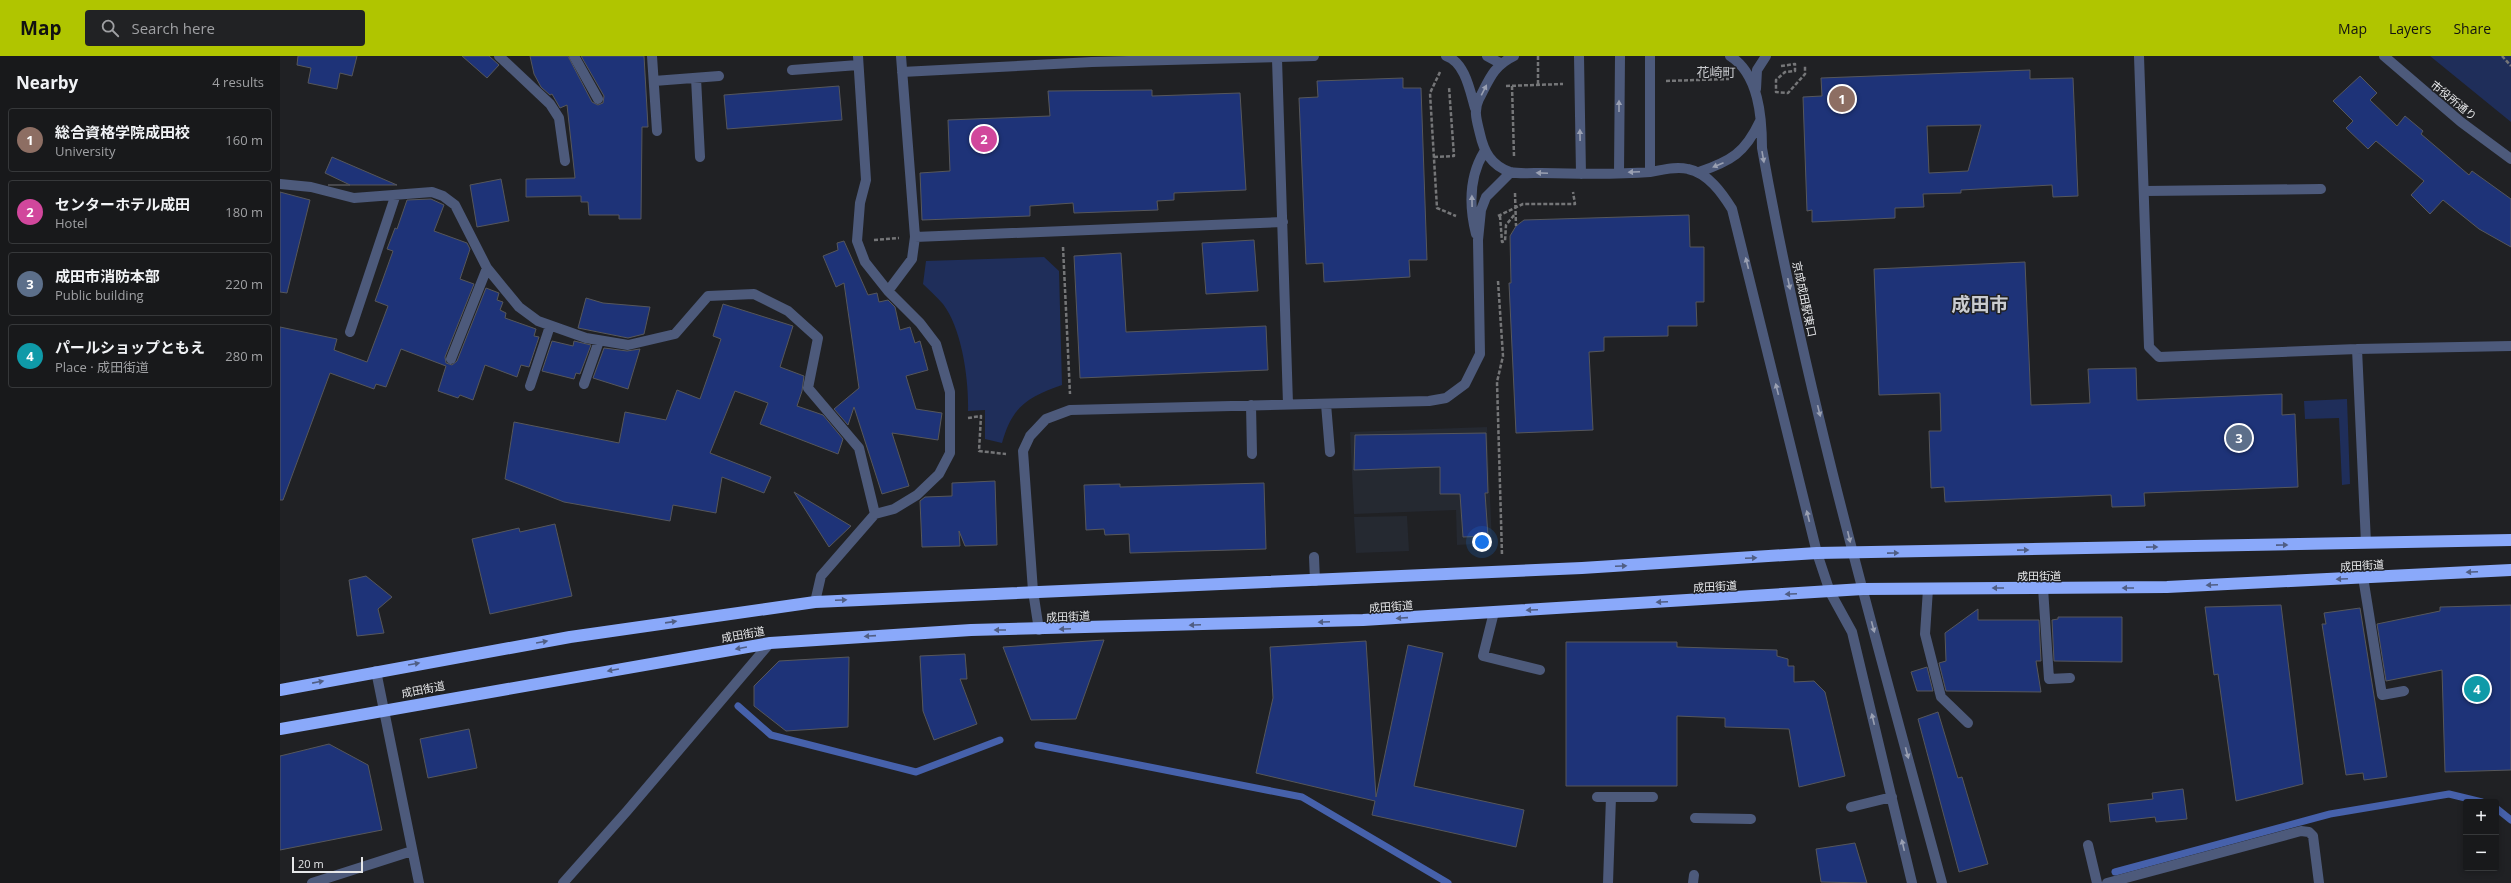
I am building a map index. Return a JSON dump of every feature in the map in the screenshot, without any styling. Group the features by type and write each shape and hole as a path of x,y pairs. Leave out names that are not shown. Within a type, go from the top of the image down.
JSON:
{"highway":[{"name":"成田街道","path":"280,690 376,671 578,636 815,602 1033,591 1315,581 1817,554 2511,540"},
{"name":"成田街道","path":"280,729 770,643 972,630 1039,630 1364,620 1863,590 2167,587 2511,570"}],"street":[{"path":"499,56 550,104 559,118 565,162"},
{"path":"574,56 598,99"},
{"path":"652,56 657,130"},
{"path":"888,291 912,259 915,237 901,56"},
{"path":"902,72 1092,59 1277,59 1314,56"},
{"path":"1446,56 1452,58 1465,76 1475,108 1484,152 1496,164 1511,172 1581,174 1619,173 1650,172 1678,167 1699,172 1724,194 1732,209 1738,227 1817,554 1830,592 1852,632 1912,883"},
{"path":"1486,56 1500,63"},
{"path":"1475,108 1500,63 1514,56"},
{"path":"1580,56 1581,174"},
{"path":"1619,173 1620,56"},
{"path":"1650,56 1650,172"},
{"name":"京成成田駅東口","path":"1730,56 1748,76 1762,118 1762,148 1798,328 1863,590 1942,883"},
{"path":"1755,95 1757,70 1766,56"},
{"path":"2139,56 2145,191 2149,347 2159,356 2357,349 2511,346"},
{"name":"市役所通り","path":"2384,56 2461,122 2511,159"},
{"path":"1277,59 1288,404"},
{"path":"792,70 858,60 866,180 860,203 857,242 865,262 888,291 920,323 936,344 950,392 950,453 939,474 917,495 894,509 875,514 821,576 815,602"},
{"path":"654,81 719,76"},
{"path":"696,78 700,157"},
{"path":"1699,172 1722,164 1738,153 1751,141 1762,118"},
{"path":"1478,240 1472,219 1472,184 1478,162 1484,152"},
{"path":"1039,630 1033,591 1023,455 1030,436 1037,427 1046,419 1070,410 1429,401 1446,398 1465,384 1480,354 1478,240 1481,210 1486,197 1511,172"},
{"path":"280,184 311,187 354,198 395,197 432,192 443,196 451,202 461,214 486,268 519,307 538,321 598,340 628,345 675,334 708,296 754,294 788,310 818,338 808,388 859,448 875,514"},
{"path":"2145,191 2321,189"},
{"path":"350,332 395,197"},
{"path":"915,237 1283,222"},
{"path":"451,359 486,268"},
{"path":"530,386 550,326"},
{"path":"584,384 598,340"},
{"path":"2357,349 2366,543"},
{"path":"1326,404 1330,452"},
{"path":"1251,405 1252,454"},
{"path":"1314,557 1315,581"},
{"path":"2363,578 2382,694 2404,691"},
{"path":"2043,588 2049,679 2070,678"},
{"path":"1928,589 1925,634 1941,697 1968,723"},
{"path":"1494,612 1483,656 1540,670"},
{"path":"563,883 627,811 770,643"},
{"path":"376,671 419,883"},
{"path":"1608,883 1611,797"},
{"path":"1597,798 1653,797"},
{"path":"1851,807 1892,797"},
{"path":"1695,818 1751,819"},
{"path":"2107,883 2301,831 2309,832 2313,836 2319,883"},
{"path":"2088,845 2097,883"},
{"path":"312,883 412,851"}],"path":[{"path":"1538,56 1538,85"},
{"path":"2502,56 2511,66"},
{"path":"1776,69 1780,66 1795,64 1795,71 1785,72 1776,80 1776,92 1788,93 1806,74 1805,65"},
{"path":"1442,67 1430,92 1437,208 1460,218"},
{"path":"1434,156 1454,156 1449,87"},
{"path":"1515,214 1506,225 1505,241 1502,242 1500,216 1523,204 1575,204 1575,192 1568,192"},
{"path":"1062,231 1070,410"},
{"path":"857,242 915,237"},
{"path":"1498,278 1503,356 1497,382 1502,571"},
{"path":"951,430 967,430 968,416 981,416 979,451 1023,455"}],"shaded area":[{"path":"2430,56 2511,56 2511,122"},
{"path":"1044,257 1059,271 1062,385 1040,394 1023,405 1011,420 1002,443 985,439 985,410 968,411 966,370 960,341 955,327 943,304 923,284 926,261"},
{"path":"2347,399 2350,484 2342,485 2339,418 2305,419 2304,401"},
{"path":"1487,427 1492,543 1457,545 1456,510 1354,514 1350,432"},
{"path":"1407,516 1409,551 1356,553 1354,517"}],"building":[{"path":"298,56 357,56 352,76 340,73 337,89 308,83 311,68 297,65"},
{"path":"462,56 489,56 499,65 487,78"},
{"path":"530,56 568,56 592,102 598,105 603,103 604,96 581,56 644,56 648,127 642,127 641,219 619,219 619,215 589,215 588,202 581,202 581,196 526,197 526,179 575,178 567,105 560,108 552,94 550,95 541,87 534,74"},
{"path":"2030,70 2030,79 2073,78 2078,196 2053,197 2052,185 1961,190 1961,193 1923,194 1924,207 1895,208 1895,218 1812,222 1812,210 1807,211 1803,97 1822,96 1821,78","holes":["1981,125 1968,171 1929,173 1927,126"]},
{"path":"2360,76 2377,93 2370,100 2397,126 2405,116 2423,131 2421,134 2469,175 2472,171 2511,199 2511,247 2479,229 2443,200 2430,214 2411,195 2424,181 2376,141 2368,149 2346,128 2353,121 2333,101"},
{"path":"1403,78 1403,88 1421,88 1427,260 1409,260 1410,277 1324,282 1323,263 1306,264 1299,98 1318,97 1317,81"},
{"path":"839,86 842,120 727,129 724,95"},
{"path":"1152,90 1152,96 1240,93 1246,190 1174,193 1174,200 1157,201 1158,210 1074,213 1073,203 1030,206 1030,216 922,220 920,173 950,171 948,120 1050,116 1048,91"},
{"path":"332,157 397,185 350,185 325,173"},
{"path":"501,179 509,221 477,227 470,185"},
{"path":"280,192 310,200 287,293 280,292"},
{"path":"431,199 444,205 434,231 467,243 470,249 460,279 474,284 445,357 446,363 452,365 457,361 486,288 499,293 497,300 503,302 500,310 506,313 505,318 536,329 534,336 539,337 529,367 521,365 517,377 485,365 473,400 460,395 458,398 438,391 446,366 401,349 386,387 376,384 374,389 330,373 283,500 280,500 280,327 337,339 334,350 367,362 388,306 375,301 393,251 387,249 395,228 397,229 407,200"},
{"path":"1689,215 1690,247 1704,247 1704,302 1696,302 1697,326 1668,326 1668,336 1604,337 1604,351 1589,352 1593,430 1516,433 1509,283 1511,283 1510,236 1516,226 1524,220"},
{"path":"1254,240 1258,291 1206,294 1202,243"},
{"path":"844,241 868,295 877,293 879,302 888,300 895,307 900,330 910,327 915,343 920,341 928,370 906,376 916,409 942,413 938,440 892,433 909,486 882,494 854,407 848,425 834,409 859,388 844,283 836,287 823,256 838,250 837,243"},
{"path":"1121,253 1126,332 1266,326 1268,370 1080,378 1074,256"},
{"path":"2025,262 2031,405 2090,403 2088,369 2136,368 2137,400 2282,394 2282,415 2295,414 2298,487 2144,493 2145,506 2112,507 2111,495 1945,502 1944,487 1931,488 1929,431 1941,431 1940,393 1879,395 1874,269"},
{"path":"586,298 603,303 650,307 644,334 628,338 578,328"},
{"path":"723,304 793,326 780,367 804,376 802,391 797,406 823,415 843,439 838,454 760,424 768,403 735,391 710,453 771,477 764,493 722,477 716,513 673,505 670,521 564,502 505,479 514,422 619,443 625,412 666,420 677,390 700,399 721,339 713,336"},
{"path":"552,341 573,346 574,341 591,345 580,374 576,373 574,379 542,371"},
{"path":"604,348 627,351 640,349 628,389 593,378"},
{"path":"1486,433 1488,493 1485,493 1488,536 1463,537 1460,494 1440,494 1440,467 1354,470 1355,435"},
{"path":"995,481 997,545 965,546 959,531 960,546 922,547 920,501 925,497 952,496 952,483"},
{"path":"1264,483 1266,549 1130,553 1129,534 1105,535 1104,529 1086,530 1084,485 1120,484 1120,487"},
{"path":"794,492 851,526 829,547"},
{"path":"555,524 572,596 490,614 472,539 519,528 520,532"},
{"path":"366,576 392,597 378,609 384,633 357,636 349,580"},
{"path":"2281,605 2303,784 2236,801 2218,674 2214,675 2205,607"},
{"path":"2511,605 2511,770 2445,772 2442,670 2386,681 2377,624 2440,611 2440,607"},
{"path":"2360,608 2387,777 2364,780 2363,773 2346,775 2322,624 2326,624 2324,613"},
{"path":"1978,609 1978,620 2039,620 2041,661 2036,661 2041,692 1946,691 1939,663 1946,661 1945,633"},
{"path":"2058,617 2122,617 2122,662 2054,661 2052,620 2058,619"},
{"path":"1104,640 1076,719 1031,720 1003,647"},
{"path":"1366,641 1376,797 1408,645 1443,653 1414,786 1524,810 1516,847 1372,815 1375,801 1256,773 1273,698 1270,647"},
{"path":"1566,642 1677,642 1677,647 1777,650 1777,656 1788,659 1788,666 1794,666 1794,682 1814,681 1825,692 1845,776 1799,787 1789,729 1725,727 1725,718 1677,716 1677,786 1566,786"},
{"path":"965,654 967,679 960,679 977,724 934,740 923,711 920,656"},
{"path":"849,657 848,727 786,731 754,706 754,686 779,661"},
{"path":"1927,667 1933,691 1917,691 1911,672"},
{"path":"1938,712 1958,778 1962,777 1988,864 1959,872 1918,719"},
{"path":"469,729 477,768 428,778 420,739"},
{"path":"329,744 368,765 382,830 280,850 280,756"},
{"path":"2183,789 2187,819 2156,822 2155,817 2110,822 2108,804 2153,799 2152,793"},
{"path":"1855,843 1867,883 1821,882 1816,849"}],"waterway":[{"path":"738,706 771,735 916,772 1000,740"},
{"path":"1038,745 1302,797 1448,883"},
{"path":"2115,872 2330,814 2449,794 2470,799"},
{"path":"2499,810 2511,820"}],"place":[{"name":"総合資格学院成田校","path":"1842,99"},
{"name":"センターホテル成田","path":"984,139"},
{"name":"成田市消防本部","path":"2239,438"},
{"name":"パールショップともえ","path":"2477,689"}],"district":[{"name":"花崎町","path":"1716,72"},
{"name":"成田市","path":"1980,304"}]}
